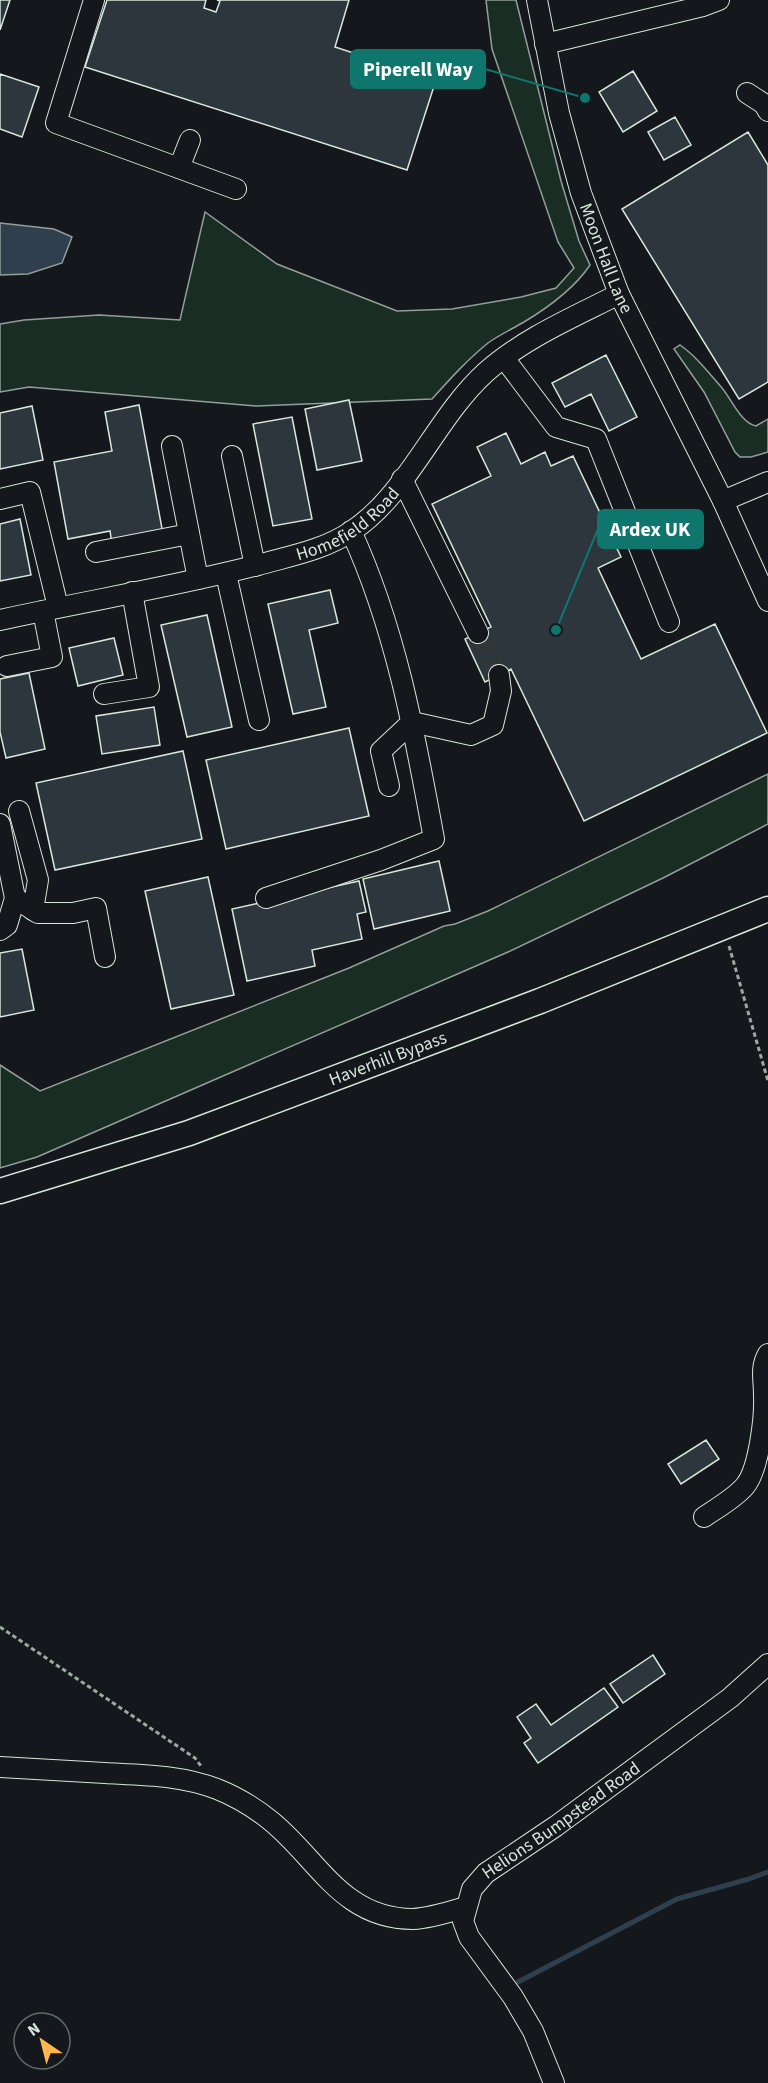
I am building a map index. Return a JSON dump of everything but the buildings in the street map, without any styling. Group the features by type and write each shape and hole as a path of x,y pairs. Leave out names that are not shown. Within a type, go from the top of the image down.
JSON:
{"main road":[{"name":"Haverhill Bypass","path":"0,1191 189,1133 540,1001 768,909"}],"street":[{"path":"94,0 56,123 236,189"},
{"name":"Moon Hall Lane","path":"537,0 560,113 581,194 619,294 723,501"},
{"path":"545,44 685,5 719,0"},
{"path":"747,93 764,104 768,111"},
{"path":"179,168 189,141"},
{"name":"Homefield Road","path":"0,620 226,574 316,549 351,531 379,509 461,400 485,372 520,346 619,294"},
{"path":"504,358 556,427 596,439 669,622"},
{"path":"172,446 198,579"},
{"path":"232,456 255,566"},
{"path":"402,479 478,633"},
{"path":"768,482 723,501 768,601"},
{"path":"0,499 30,492 50,609 52,657 7,666"},
{"path":"266,898 381,860 434,839 412,722 387,621 351,531"},
{"path":"96,552 189,534"},
{"path":"226,574 259,720"},
{"path":"104,694 149,687 132,592"},
{"path":"412,722 471,735 493,725 501,691 499,675"},
{"path":"389,786 381,751 412,722"},
{"path":"19,811 38,880 33,910"},
{"path":"0,930 7,925 15,898 1,833"},
{"path":"15,898 38,913 73,914 96,908 105,957"},
{"path":"704,1517 744,1488 749,1481 762,1427 764,1395 761,1372 768,1354"},
{"name":"Helions Bumpstead Road","path":"466,1907 472,1889 486,1873 556,1826 730,1698 768,1664"},
{"path":"0,1767 146,1775 191,1780 241,1800 272,1822 341,1892 364,1908 382,1914 412,1918 435,1916 466,1907 463,1921 469,1937 513,1997 533,2031 554,2083"}],"path":[{"path":"724,927 768,1081"},
{"path":"0,1627 195,1758 217,1789"}],"green space":[{"path":"486,0 516,0 561,181 579,241 590,265 584,274 552,304 488,343 432,399 256,406 29,387 0,392 0,324 24,320 99,315 180,320 205,212 277,264 397,311 452,309 521,297 556,288 574,268 558,242 492,49"},
{"path":"680,345 722,388 746,420 756,426 768,419 768,452 751,457 740,457 735,452 704,392 674,349"},
{"path":"768,774 768,824 663,878 508,952 37,1157 0,1168 0,1065 40,1091 349,968 444,926 488,911"}],"water":[{"path":"0,223 54,229 72,237 62,263 28,274 0,275"}],"waterway":[{"path":"518,1982 677,1899 768,1872"}],"tunnel":[{"path":"478,633 499,675"}],"place":[{"name":"Piperell Way","path":"585,98"},
{"name":"Ardex UK","path":"556,630"}]}
